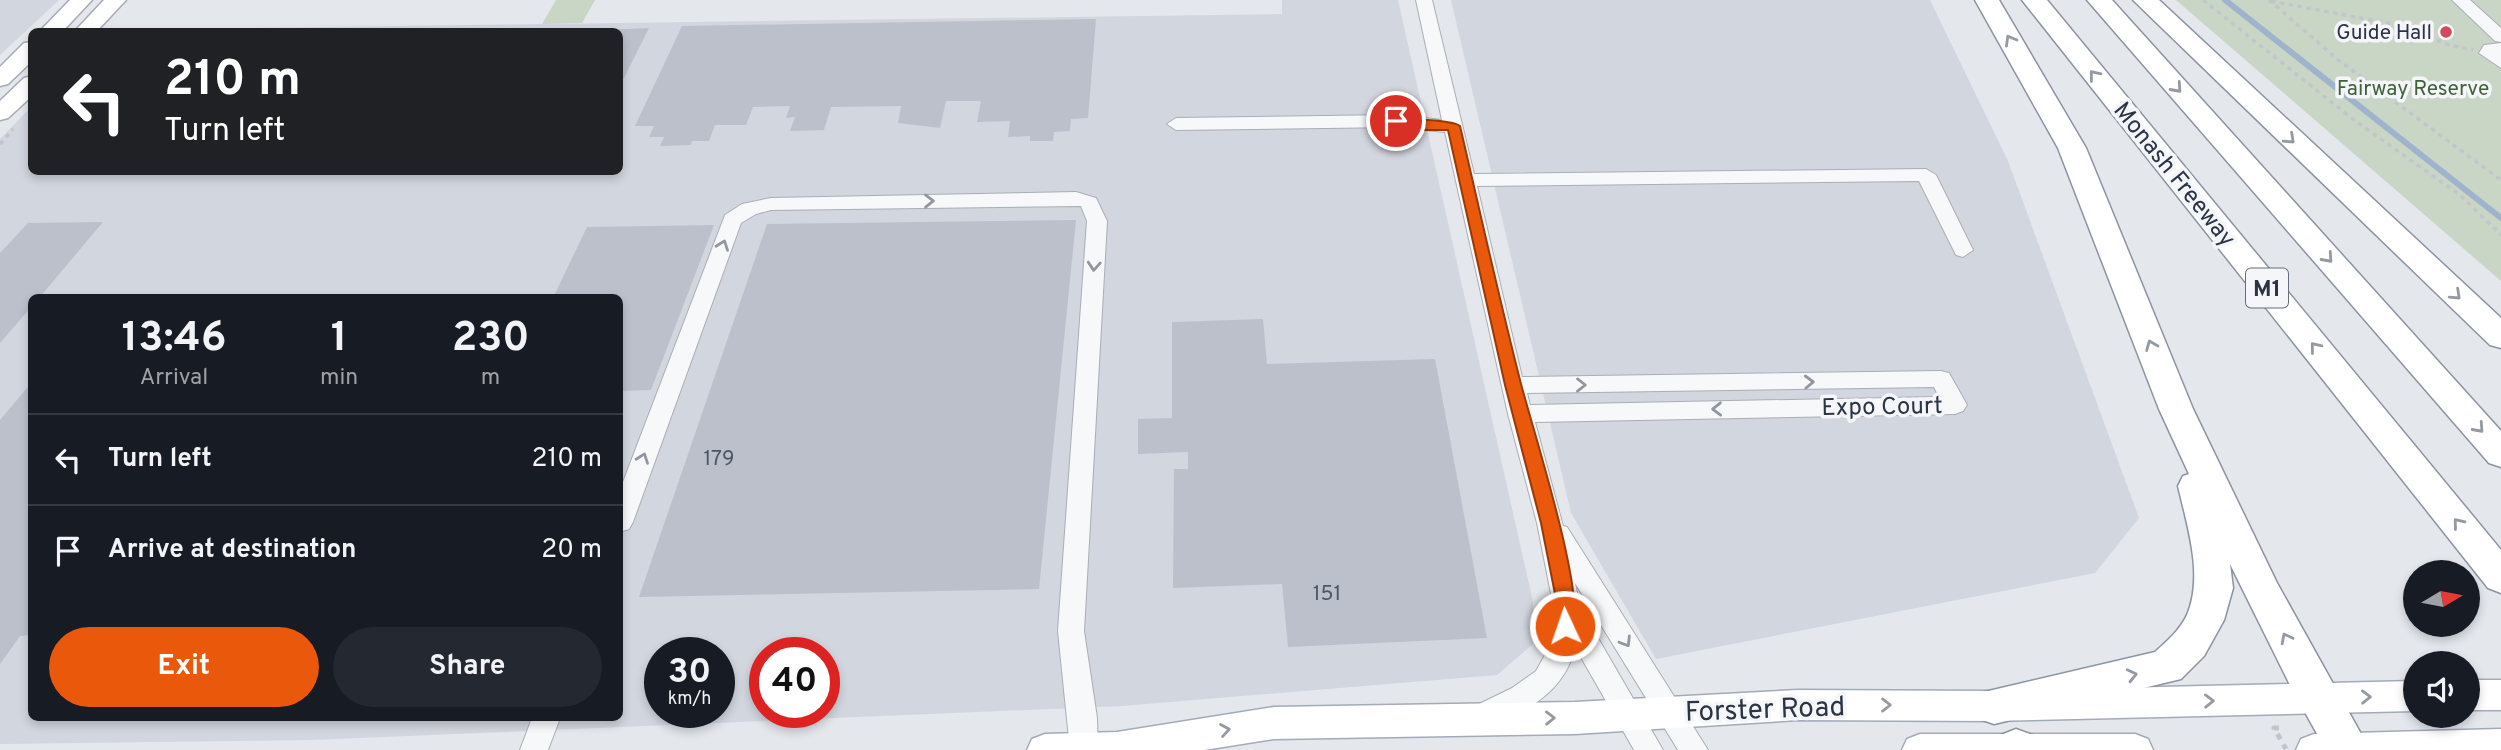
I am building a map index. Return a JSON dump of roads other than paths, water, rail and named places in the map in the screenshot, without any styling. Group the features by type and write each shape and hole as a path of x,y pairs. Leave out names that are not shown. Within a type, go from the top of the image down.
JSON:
{"highway":[{"path":"1987,0 2072,148 2176,409 2261,590 2318,698 2349,750"},
{"name":"Monash Freeway","path":"2034,0 2501,576"},
{"name":"M1","path":"2099,0 2501,454"},
{"path":"2145,0 2501,337"},
{"path":"1994,706 2167,667 2190,644 2200,628 2214,588 2213,576 2207,531 2176,409"}],"main road":[{"path":"53,28 82,0"},
{"path":"88,28 116,0"},
{"path":"0,79 28,53"},
{"path":"0,113 28,87"},
{"path":"2480,695 2501,695"},
{"name":"Forster Road","path":"1045,750 1109,749 1274,723 1627,715 1798,705 1994,706 2403,696"},
{"path":"2314,750 2501,745"},
{"path":"1920,750 2135,750"}],"street":[{"path":"1424,0 1513,385 1550,523 1567,609 1563,648 1554,670 1535,691 1476,719"},
{"path":"2460,0 2501,37"},
{"path":"1176,124 1396,121 1421,126 1453,126"},
{"path":"1466,180 1926,175 1963,250"},
{"path":"623,514 732,220 738,214 771,204 1076,198 1089,202 1097,221 1071,631 1083,718 1109,749"},
{"name":"Expo Court","path":"1513,385 1747,384 1941,379 1955,405 1520,414"},
{"path":"1747,384 1755,408"},
{"path":"1550,523 1694,750"},
{"path":"1567,609 1649,750"},
{"path":"534,750 546,721"}],"waterway":[{"path":"2225,0 2501,218"}],"place":[{"name":"Guide Hall","path":"2446,32"}],"park label":[{"name":"Fairway Reserve","path":"2413,88"}]}
